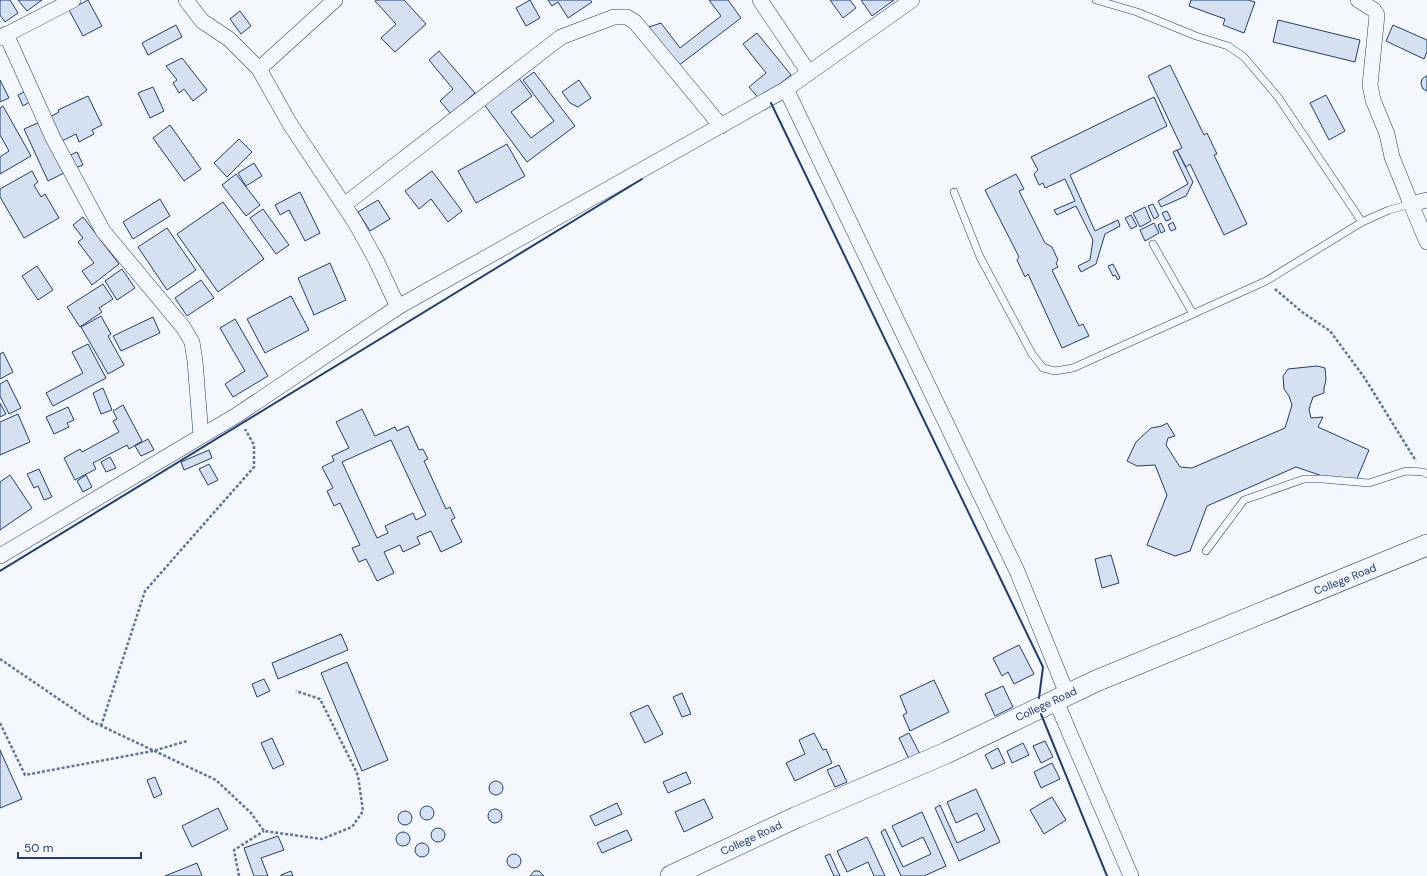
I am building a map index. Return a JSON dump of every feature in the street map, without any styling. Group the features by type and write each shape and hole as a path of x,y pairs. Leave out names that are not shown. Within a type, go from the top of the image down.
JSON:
{"street":[{"path":"73,0 3,36 53,138 103,231 183,327 192,342 201,436"},
{"path":"186,0 202,21 229,39 259,70 290,124 355,222 398,307"},
{"path":"259,70 335,0"},
{"path":"760,0 809,73"},
{"path":"0,556 238,415 398,307 786,89 912,0"},
{"path":"1358,0 1374,10 1378,15 1370,85 1373,100 1387,134 1392,156 1427,242"},
{"path":"344,205 561,37 614,17 627,17 635,22 721,126"},
{"path":"786,89 1017,571 1061,696 1131,876"},
{"path":"1412,204 1427,200"},
{"name":"College Road","path":"671,876 797,817 946,753 1061,696 1427,545"}],"lane":[{"path":"1096,0 1137,12 1196,36 1228,46 1244,57 1278,97 1362,222"},
{"path":"954,192 980,257 1022,337 1032,354 1043,368 1055,371 1073,368 1266,281 1362,222 1389,210 1412,204"},
{"path":"1153,244 1193,314"},
{"path":"1206,550 1244,500 1304,479 1369,483 1406,471 1425,473"}],"path":[{"path":"1266,281 1302,312 1330,331 1364,377 1425,473"},
{"path":"102,726 145,591 254,467 254,445 238,415"},
{"path":"0,659 91,721 216,780 251,813 264,831"},
{"path":"239,876 234,850 264,831 322,839 352,827 363,811 358,776 320,700 296,691"},
{"path":"0,723 25,774 153,751 187,740"}],"building":[{"path":"0,0 10,0 18,13 5,22 0,15"},
{"path":"18,0 42,0 27,11"},
{"path":"88,0 102,26 83,36 69,10"},
{"path":"404,0 426,24 395,52 381,38 396,24 375,1"},
{"path":"530,0 540,18 526,26 516,8"},
{"path":"548,0 590,0 592,2 568,18 558,2 552,6"},
{"path":"709,0 728,0 741,18 678,66 649,27 661,23 680,48 721,16"},
{"path":"830,0 850,0 856,8 843,18"},
{"path":"861,0 894,0 872,16"},
{"path":"1191,0 1248,0 1255,2 1244,33 1223,25 1225,19 1189,6"},
{"path":"240,11 251,26 241,34 230,19"},
{"path":"1278,20 1360,40 1355,62 1273,42"},
{"path":"176,25 182,37 148,55 142,43"},
{"path":"1393,25 1427,40 1427,52 1424,59 1386,41"},
{"path":"757,33 791,75 760,100 749,87 766,73 743,44"},
{"path":"439,51 475,93 451,114 440,101 453,89 429,60"},
{"path":"182,58 207,90 193,101 184,89 179,93 173,83 177,80 166,66"},
{"path":"1170,65 1204,135 1207,133 1217,154 1214,155 1247,224 1224,235 1190,164 1186,167 1177,150 1182,148 1148,76"},
{"path":"534,72 575,126 527,162 483,103 518,77 532,96 511,112 531,138 554,121 523,80"},
{"path":"1426,76 1427,91 1423,89 1421,84 1422,79"},
{"path":"0,80 9,98 0,102"},
{"path":"579,80 591,98 578,107 570,103 562,92"},
{"path":"153,87 164,111 150,118 138,93"},
{"path":"28,90 33,100 23,106 18,95"},
{"path":"1326,95 1345,131 1329,140 1310,103"},
{"path":"88,96 102,125 92,130 94,134 79,142 76,134 60,142 48,118 59,112 58,110"},
{"path":"1154,97 1167,126 1070,175 1095,231 1118,220 1120,226 1105,234 1096,264 1081,272 1078,266 1090,260 1093,240 1076,206 1057,215 1054,210 1075,201 1065,179 1045,188 1043,183 1039,185 1034,174 1038,170 1031,157"},
{"path":"3,106 31,156 0,174 0,157 9,151 0,135 0,108"},
{"path":"40,122 64,173 48,181 24,129"},
{"path":"170,125 201,169 184,181 153,138"},
{"path":"239,139 252,152 227,177 214,163"},
{"path":"507,144 525,176 476,203 458,171"},
{"path":"1177,150 1193,182 1186,196 1161,207 1158,201 1188,184 1173,152"},
{"path":"77,152 83,165 73,169 68,156"},
{"path":"254,163 262,176 246,186 238,173"},
{"path":"32,171 38,182 34,185 41,197 45,194 59,218 24,238 0,197 0,189"},
{"path":"432,171 462,211 448,222 431,199 419,209 405,191"},
{"path":"236,174 260,205 246,216 222,185"},
{"path":"1016,174 1024,189 1019,191 1045,243 1052,247 1058,260 1056,263 1058,267 1052,270 1079,326 1083,324 1089,336 1062,348 1028,274 1025,277 1017,260 1019,257 985,190"},
{"path":"300,192 320,233 305,241 289,210 280,215 275,205"},
{"path":"160,199 170,216 133,239 123,222"},
{"path":"378,200 390,219 370,231 358,212"},
{"path":"223,202 264,259 218,292 177,234"},
{"path":"1153,204 1159,216 1154,219 1148,206"},
{"path":"1145,207 1151,221 1140,227 1133,213"},
{"path":"263,209 289,245 276,254 250,218"},
{"path":"1167,211 1171,219 1166,221 1162,213"},
{"path":"1131,215 1137,226 1131,229 1125,218"},
{"path":"83,217 119,264 92,285 82,271 94,263 78,242 83,238 73,225"},
{"path":"1173,222 1176,229 1171,231 1168,225"},
{"path":"1154,223 1159,233 1145,241 1140,230"},
{"path":"1161,223 1165,231 1161,233 1158,225"},
{"path":"167,228 196,270 167,290 138,247"},
{"path":"330,263 346,300 314,315 298,278"},
{"path":"1113,264 1120,278 1118,280 1115,275 1113,276 1108,266"},
{"path":"37,266 53,290 38,300 22,276"},
{"path":"122,269 135,288 117,300 105,281"},
{"path":"201,280 214,298 187,316 175,298"},
{"path":"103,284 113,299 99,308 102,312 80,327 67,307"},
{"path":"291,296 309,330 265,353 247,319"},
{"path":"101,316 111,334 108,336 124,365 108,374 81,327"},
{"path":"153,317 160,333 121,351 113,336"},
{"path":"235,319 268,376 233,397 225,384 245,371 220,328"},
{"path":"88,344 106,378 53,406 46,393 83,373 72,352"},
{"path":"3,352 13,372 0,379 0,354"},
{"path":"1317,366 1325,368 1326,380 1324,393 1313,397 1309,409 1311,418 1323,417 1318,427 1369,450 1356,481 1331,479 1296,467 1207,506 1190,551 1175,556 1147,545 1167,495 1155,465 1137,466 1127,461 1136,442 1151,428 1162,426 1167,423 1175,436 1168,438 1166,445 1180,467 1192,468 1285,428 1292,405 1289,396 1284,389 1283,376 1288,369"},
{"path":"7,380 21,408 9,414 0,396 0,384"},
{"path":"103,388 112,410 101,414 93,393"},
{"path":"0,403 6,414 0,417"},
{"path":"123,405 142,441 129,449 127,445 93,463 96,469 75,480 64,458 80,449 82,452 119,432 113,421 117,419 113,411"},
{"path":"68,407 74,420 67,423 69,427 54,434 46,417"},
{"path":"362,409 375,436 395,427 397,431 408,426 419,450 423,449 428,459 424,461 446,509 450,507 455,518 451,520 462,542 441,552 431,531 417,537 420,544 403,552 400,545 384,552 394,573 377,581 366,559 359,562 352,548 360,545 340,503 334,506 327,491 333,488 322,467 334,461 332,456 349,448 336,422","holes":["391,440 426,515 416,520 413,513 385,526 388,533 377,538 342,462"]},
{"path":"18,414 30,442 0,455 0,422"},
{"path":"148,439 154,450 141,456 135,446"},
{"path":"209,450 212,458 184,470 181,462"},
{"path":"110,457 116,468 106,472 101,462"},
{"path":"209,464 218,480 208,485 199,469"},
{"path":"39,469 52,497 44,500 38,486 34,488 27,474"},
{"path":"10,475 32,508 0,530 0,482"},
{"path":"86,475 92,487 83,492 77,481"},
{"path":"1111,555 1119,583 1102,588 1095,559"},
{"path":"341,634 348,650 278,679 272,663"},
{"path":"1019,645 1034,674 1014,684 1008,672 1002,676 993,658"},
{"path":"347,662 388,760 362,771 321,673"},
{"path":"264,679 270,691 257,697 252,684"},
{"path":"934,680 949,712 910,731 903,715 907,713 900,696"},
{"path":"1003,686 1013,707 995,716 985,694"},
{"path":"682,693 691,714 682,717 673,697"},
{"path":"648,705 663,734 645,743 630,713"},
{"path":"814,733 823,750 826,749 832,763 795,781 786,763 805,754 799,740"},
{"path":"909,733 920,754 909,759 899,738"},
{"path":"272,738 284,764 273,769 261,743"},
{"path":"1045,741 1053,757 1041,763 1033,746"},
{"path":"1023,743 1029,755 1012,763 1007,751"},
{"path":"998,748 1005,763 992,769 985,755"},
{"path":"0,750 22,799 0,808"},
{"path":"1052,763 1060,779 1041,788 1034,772"},
{"path":"839,765 847,782 835,787 827,770"},
{"path":"686,772 691,783 668,793 663,782"},
{"path":"155,777 162,794 154,798 147,780"},
{"path":"493,781 499,781 503,785 503,791 499,795 493,795 489,791 489,785"},
{"path":"976,789 1000,842 959,861 935,808 940,805 957,843 985,830 977,813 956,823 947,802"},
{"path":"1052,797 1066,820 1044,834 1030,810"},
{"path":"704,799 713,818 684,832 675,812"},
{"path":"617,803 622,814 595,826 590,816"},
{"path":"424,806 430,806 434,810 434,816 430,820 424,820 420,816 420,810"},
{"path":"218,808 228,829 192,847 182,826"},
{"path":"492,809 498,809 502,813 502,819 498,823 492,823 488,819 488,813"},
{"path":"402,811 408,811 412,815 412,821 408,825 402,825 398,821 398,815"},
{"path":"922,812 946,866 924,876 901,876 881,832 885,829 903,867 931,854 923,837 902,847 892,826"},
{"path":"435,828 441,828 445,832 445,838 441,842 435,842 431,838 431,832"},
{"path":"627,830 632,840 602,853 597,843"},
{"path":"400,832 406,832 410,836 410,842 406,846 400,846 396,842 396,836"},
{"path":"278,836 284,850 261,858 268,876 254,876 244,848"},
{"path":"867,837 885,876 874,876 868,862 847,872 837,851"},
{"path":"419,843 425,843 429,847 429,853 425,857 419,857 415,853 415,847"},
{"path":"511,854 517,854 521,858 521,864 517,868 511,868 507,864 507,858"},
{"path":"830,854 840,876 834,876 825,856"},
{"path":"197,863 202,876 165,876"},
{"path":"291,871 293,876 281,876 281,875"},
{"path":"534,871 539,871 544,876 530,876"}],"wall":[{"path":"771,103 1043,667 1039,698"},
{"path":"0,571 642,179"},
{"path":"1041,714 1107,876"}]}
